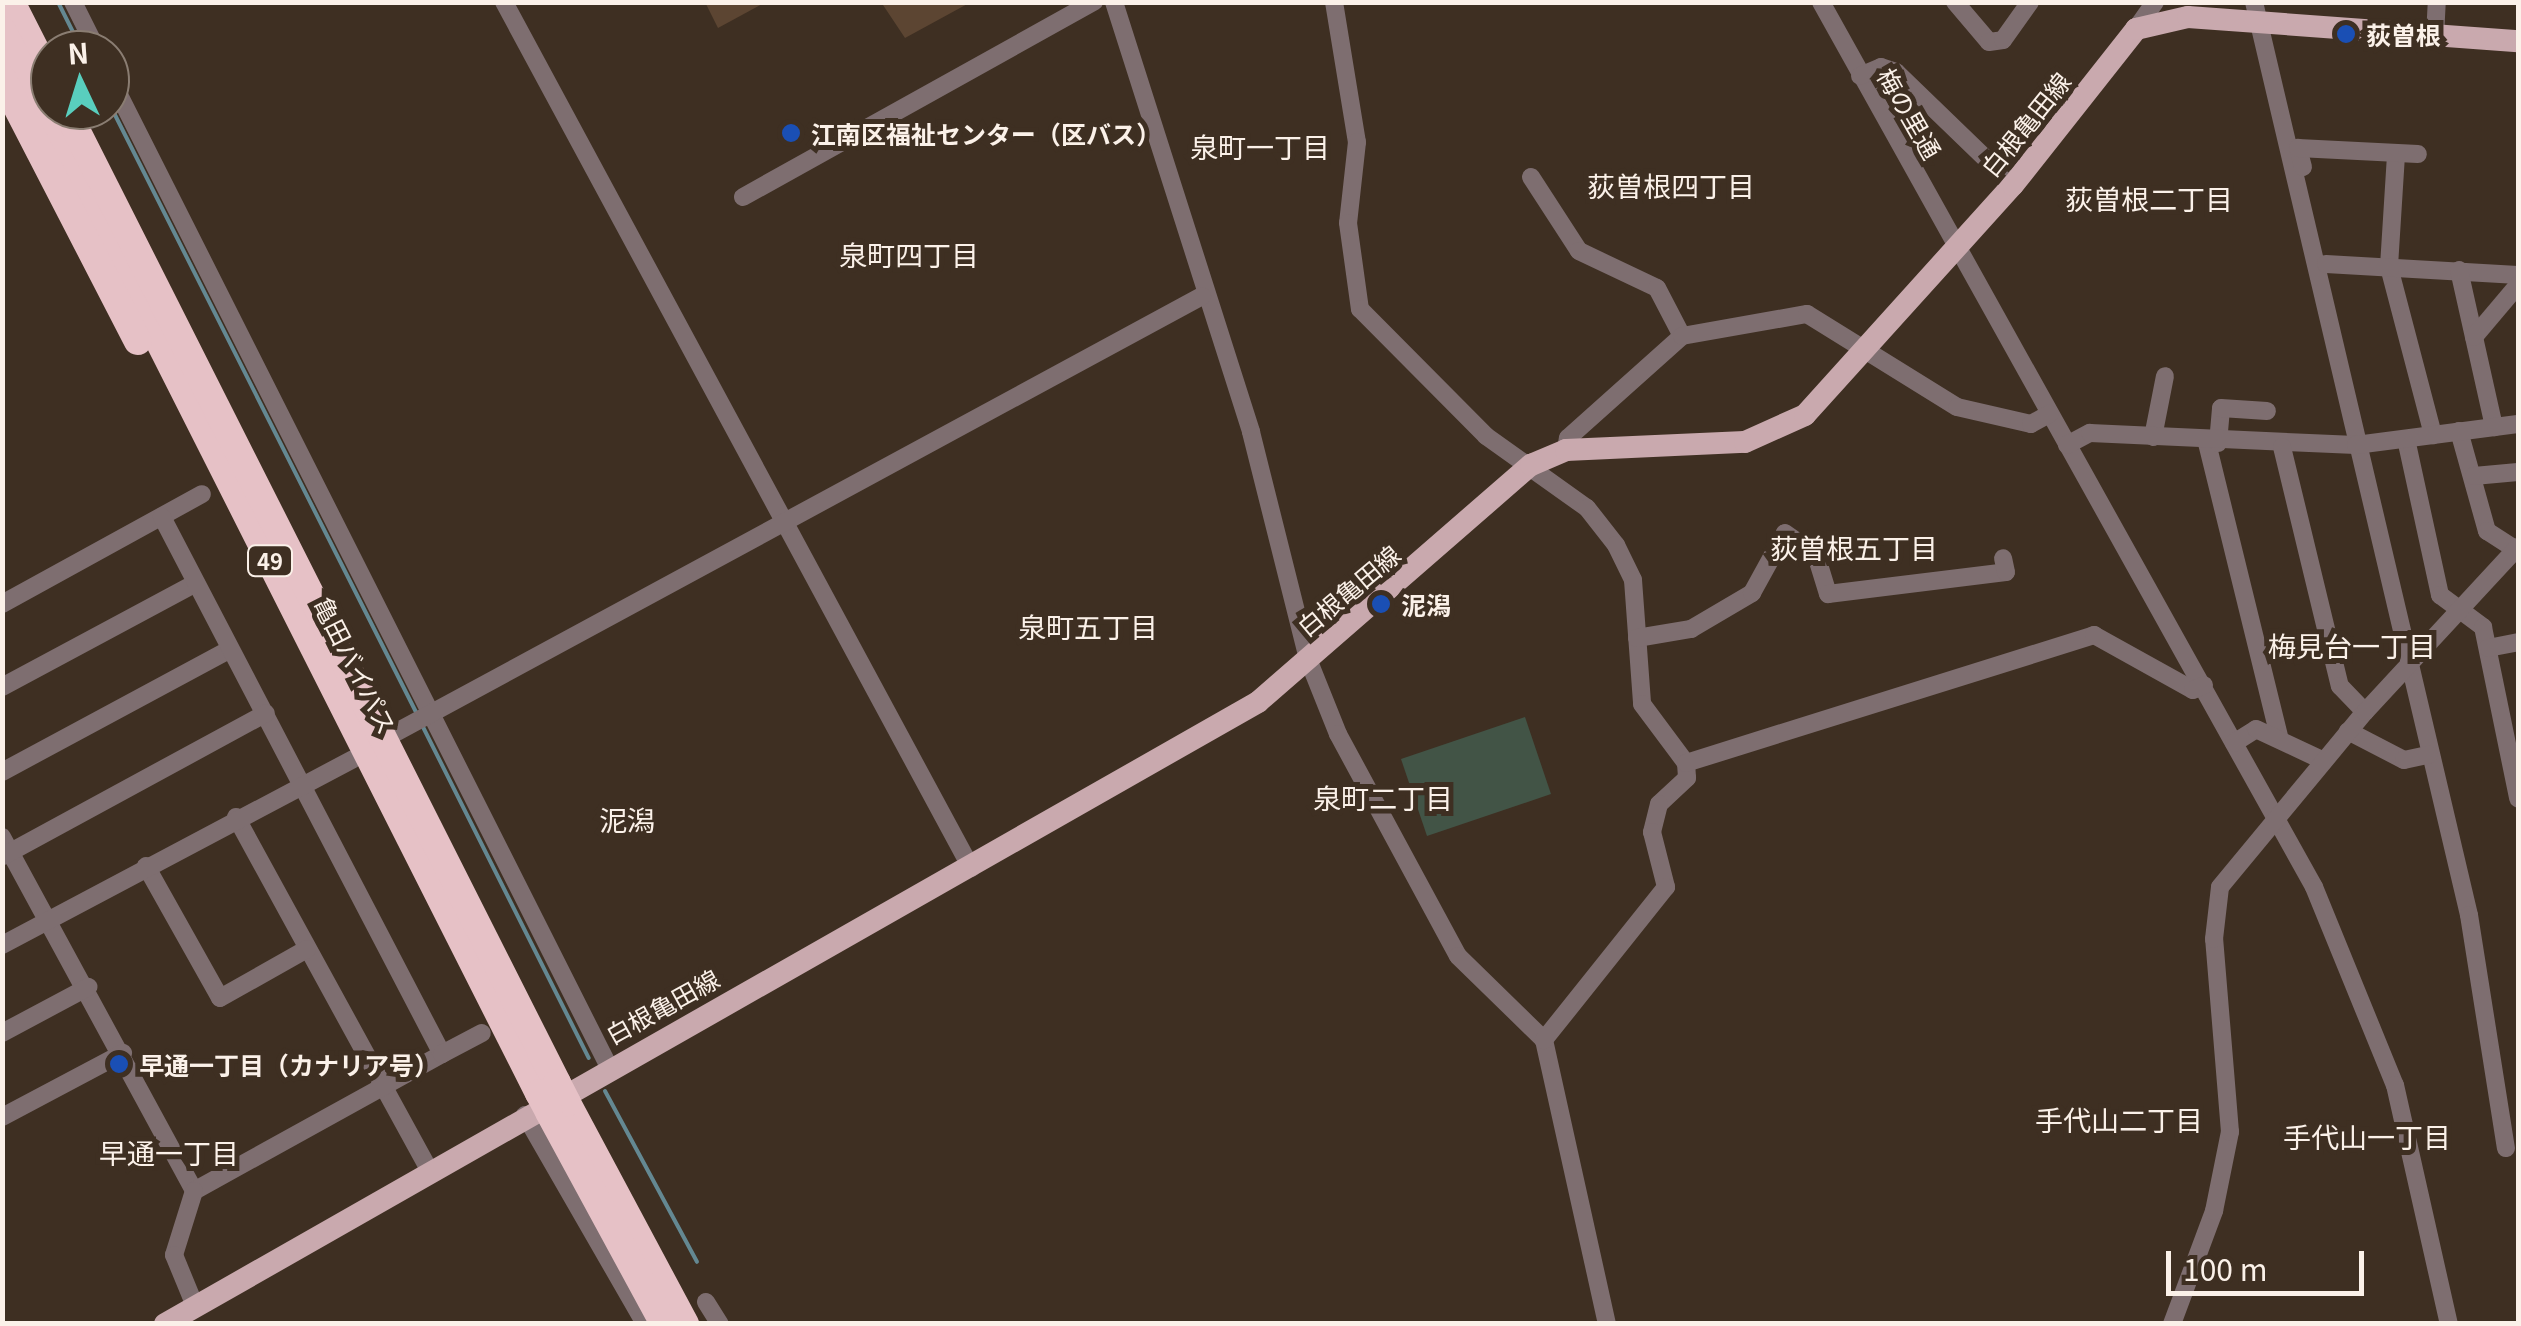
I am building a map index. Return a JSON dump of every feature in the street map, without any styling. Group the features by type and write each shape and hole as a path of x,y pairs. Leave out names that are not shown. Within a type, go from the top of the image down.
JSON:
{"highway":[{"path":"11,2 30,40"},
{"path":"27,2 42,30"},
{"name":"亀田バイパス","path":"2,30 547,1101 679,1323"},
{"path":"2,78 162,386 263,548"},
{"name":"亀田バイパス","path":"76,130 220,415 547,1101"},
{"path":"92,130 220,390 220,415"}],"main road":[{"path":"2136,29 2188,17 2257,14 2435,36 2518,41"},
{"name":"白根亀田線","path":"165,1324 547,1101 971,868 1258,702 1531,465 1566,450 1772,434 1804,415 1958,248 2136,29"}],"street":[{"path":"73,2 86,30"},
{"path":"504,2 971,868"},
{"path":"743,197 1094,2"},
{"path":"1114,2 1202,296 1251,432 1308,660 1338,734 1458,956 1544,1040 1608,1324"},
{"path":"1334,2 1358,142 1348,223 1360,309 1486,436 1587,508 1616,545 1633,580 1642,704 1686,764 1687,778 1659,804 1652,832 1666,887 1544,1040"},
{"name":"梅の里通","path":"1821,2 2314,887 2372,1019 2420,1168 2450,1324"},
{"path":"1955,2 1989,42 2003,40 2030,2"},
{"path":"2136,29 2155,2"},
{"path":"2435,36 2436,2"},
{"path":"2257,14 2361,445"},
{"path":"1860,76 1881,67 1896,72 2013,184"},
{"path":"130,118 424,718 609,1066"},
{"path":"2418,154 2298,148 2326,264 2407,668 2468,915 2506,1148"},
{"path":"2396,155 2389,267 2433,435"},
{"path":"1531,177 1579,252 1658,288 1682,336"},
{"path":"2326,264 2518,275"},
{"path":"2459,270 2494,427"},
{"path":"2474,337 2518,285"},
{"path":"393,734 1202,296"},
{"path":"1566,450 1568,438 1682,336 1807,314 1957,407 2030,424 2048,414"},
{"path":"2153,437 2165,376"},
{"path":"2267,410 2221,408 2212,443 2279,737"},
{"path":"2067,445 2090,434 2282,447 2361,445 2518,424"},
{"path":"2172,1324 2214,1211 2230,1132 2214,939 2220,887 2348,731 2517,548 2487,531 2458,432"},
{"path":"2406,439 2440,595 2483,627 2518,798"},
{"path":"2282,447 2340,686 2365,712"},
{"path":"2474,476 2518,472"},
{"path":"2,604 202,494"},
{"path":"162,518 304,783 442,1054"},
{"path":"1637,638 1691,629 1752,593 1785,533 1816,555 1828,594 2006,572 2003,558"},
{"path":"2,687 196,583"},
{"path":"1686,764 2094,636 2193,690 2204,685"},
{"path":"2488,648 2518,642"},
{"path":"2,772 230,649"},
{"path":"194,1191 50,919 5,849 266,712"},
{"path":"2234,742 2256,729 2324,762"},
{"path":"2348,731 2404,760 2428,755"},
{"path":"2,945 353,758"},
{"path":"236,817 429,1169"},
{"path":"146,866 220,998 307,950"},
{"path":"2,1033 88,988"},
{"path":"195,1306 174,1255 194,1191 482,1033"},
{"path":"2,1117 123,1053"},
{"path":"547,1101 645,1324"},
{"path":"706,1302 720,1324"}],"green space":[{"path":"1525,717 1551,794 1427,836 1401,759"}],"building":[{"path":"705,2 766,2 718,28"},
{"path":"881,2 971,2 905,38"}],"waterway":[{"path":"58,2 72,30"},
{"path":"123,130 417,714"},
{"path":"423,727 589,1058"},
{"path":"605,1091 697,1262"}],"place":[{"name":"荻曽根","path":"2346,34"},
{"name":"江南区福祉センター（区バス）","path":"791,133"},
{"name":"泥潟","path":"1381,604"},
{"name":"早通一丁目（カナリア号）","path":"119,1064"}],"district":[{"name":"泉町一丁目","path":"1260,146"},
{"name":"荻曽根四丁目","path":"1671,185"},
{"name":"荻曽根二丁目","path":"2149,198"},
{"name":"泉町四丁目","path":"909,254"},
{"name":"荻曽根五丁目","path":"1854,547"},
{"name":"泉町五丁目","path":"1088,626"},
{"name":"梅見台一丁目","path":"2352,645"},
{"name":"泉町二丁目","path":"1383,797"},
{"name":"泥潟","path":"627,819"},
{"name":"手代山二丁目","path":"2119,1119"},
{"name":"手代山一丁目","path":"2367,1136"},
{"name":"早通一丁目","path":"169,1152"}]}
